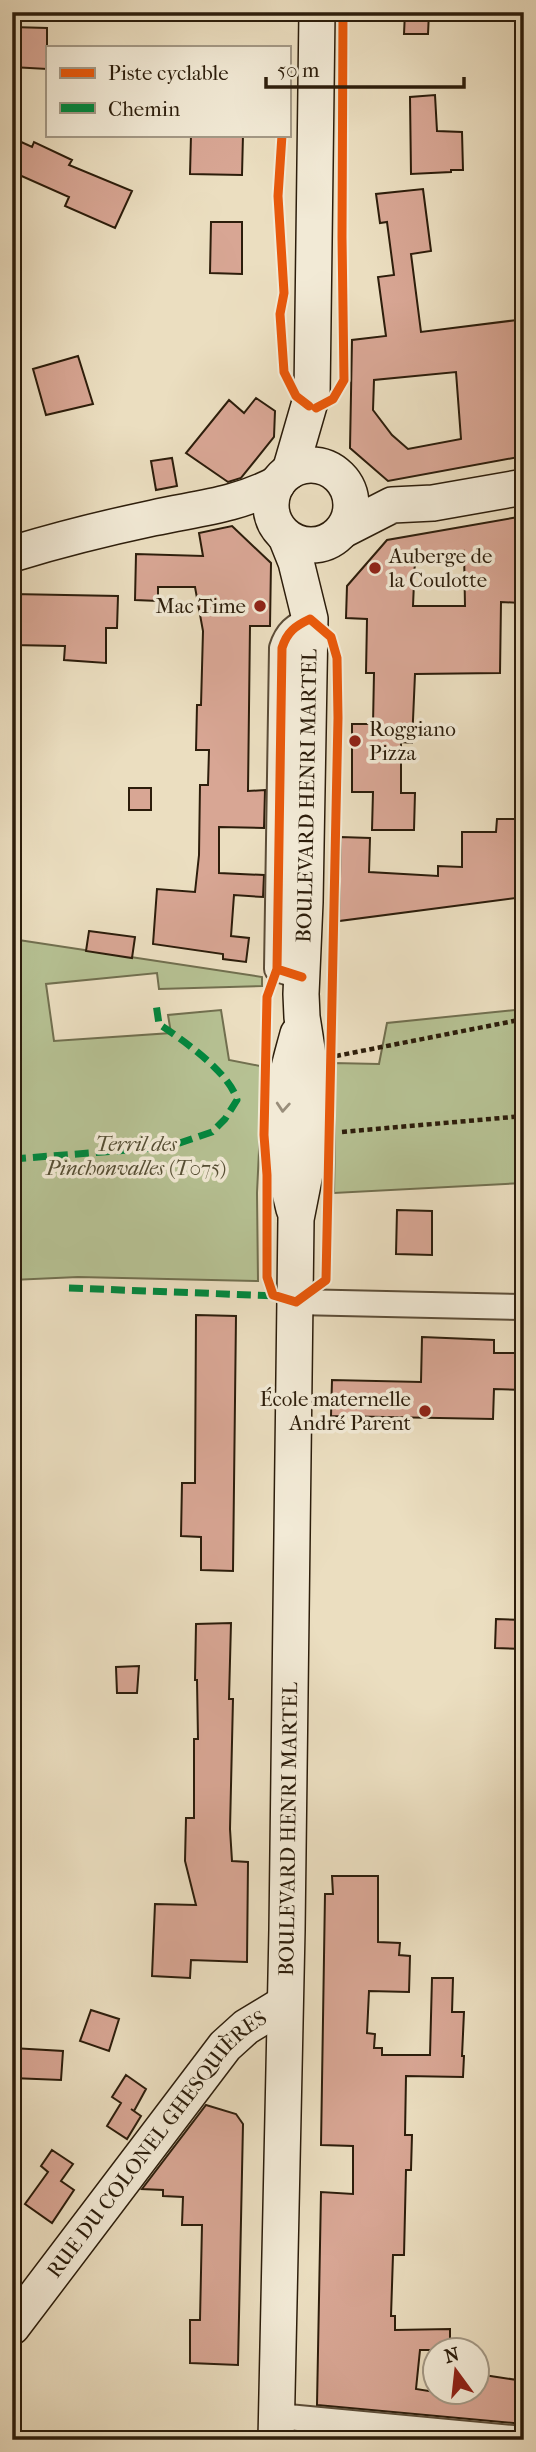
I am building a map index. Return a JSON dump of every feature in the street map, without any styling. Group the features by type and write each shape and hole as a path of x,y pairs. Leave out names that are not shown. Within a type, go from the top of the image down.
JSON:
{"main road":[{"path":"317,12 312,395 282,502 301,544 317,545 392,505 433,503 524,487"},
{"path":"312,395 328,452 351,498 350,515 337,535"},
{"path":"282,502 303,466 317,465 392,505"},
{"path":"12,554 152,518 251,498 282,502"},
{"name":"BOULEVARD HENRI MARTEL","path":"276,2428 296,1302 296,1219 286,1180 281,1134 284,1090 302,1017 310,619 282,502"},
{"name":"BOULEVARD HENRI MARTEL","path":"310,619 337,535"},
{"name":"RUE DU COLONEL GHESQUIÈRES","path":"12,2327 225,2046 246,2027 284,2004"}],"street":[{"path":"296,1302 524,1307"},
{"path":"276,2428 524,2439"}],"path":[{"path":"330,1057 524,1019"},
{"path":"329,1070 330,1043"},
{"path":"335,1133 524,1116"}],"green space":[{"name":"Terril des Pinchonvalles (T075)","path":"12,939 262,977 262,986 159,989 157,973 46,984 54,1041 171,1033 168,1015 221,1010 229,1060 260,1066 262,1088 257,1193 258,1281 78,1277 12,1280"},
{"path":"524,1009 524,1183 334,1193 333,1063 379,1064 387,1023"}],"building":[{"path":"405,12 429,12 428,34 404,34"},
{"path":"12,27 47,28 46,69 12,67"},
{"path":"435,95 437,131 462,132 463,170 411,174 410,97"},
{"path":"191,136 243,136 242,175 190,174"},
{"path":"19,141 32,147 34,142 72,160 69,165 132,191 115,228 65,206 69,197 17,174 19,170 12,167 12,157"},
{"path":"423,189 431,251 411,254 421,332 517,320 524,407 524,456 388,481 350,448 352,340 386,336 378,277 394,275 387,222 380,223 376,194","holes":["456,372 461,439 408,449 392,435 373,410 374,380"]},
{"path":"211,222 242,222 242,274 210,273"},
{"path":"78,356 93,404 46,415 33,369"},
{"path":"256,398 275,411 274,437 241,478 228,482 186,453 229,400 244,413"},
{"path":"172,458 177,486 156,490 151,461"},
{"path":"524,516 524,553 519,554 520,603 501,602 500,673 415,674 412,743 401,742 401,793 415,793 414,830 372,830 373,792 352,792 352,724 373,724 374,673 366,673 367,619 346,618 347,586 387,540","holes":["464,551 465,606 413,606 415,559"]},
{"path":"232,526 271,563 270,626 250,626 248,791 265,790 264,828 219,827 219,873 264,875 263,897 234,895 231,936 249,938 246,962 223,959 223,954 153,944 157,889 195,892 199,855 200,785 208,785 209,750 196,750 197,705 201,705 203,631 195,587 158,587 158,601 135,600 136,554 203,556 199,533"},
{"path":"12,594 118,596 117,628 106,628 106,663 64,660 65,646 12,645"},
{"path":"129,788 151,788 151,810 129,810"},
{"path":"497,819 524,819 524,849 521,849 524,897 339,921 341,837 370,838 369,872 438,876 438,866 462,867 462,832 496,832"},
{"path":"89,931 135,937 132,958 86,951"},
{"path":"397,1210 432,1211 432,1255 396,1254"},
{"path":"196,1315 236,1316 233,1571 201,1570 201,1537 181,1536 182,1483 195,1483"},
{"path":"422,1337 494,1340 494,1353 524,1353 524,1390 494,1389 493,1419 331,1416 332,1380 421,1382"},
{"path":"496,1619 524,1620 524,1649 495,1648"},
{"path":"231,1623 229,1699 233,1699 230,1829 232,1861 248,1862 247,1962 191,1960 190,1978 152,1976 155,1904 196,1905 185,1861 186,1818 194,1818 194,1739 198,1739 196,1624"},
{"path":"139,1666 137,1693 117,1693 116,1667"},
{"path":"332,1876 378,1876 378,1942 400,1943 399,1955 410,1956 409,1992 369,1991 367,2033 375,2034 374,2048 382,2048 382,2055 430,2055 432,1978 453,1978 452,2012 464,2012 463,2077 406,2076 405,2135 412,2135 411,2170 406,2170 404,2255 393,2255 391,2316 395,2316 395,2330 450,2329 450,2336 420,2336 416,2389 420,2390 420,2406 490,2406 490,2376 524,2381 524,2424 317,2405 321,2192 353,2194 353,2146 321,2145 325,1894 333,1894"},
{"path":"91,2010 119,2019 109,2051 80,2041"},
{"path":"12,2048 63,2051 61,2080 12,2078"},
{"path":"126,2075 146,2089 134,2111 131,2109 141,2116 127,2139 107,2126 121,2103 112,2097"},
{"path":"206,2105 236,2114 243,2124 238,2365 190,2363 190,2320 200,2320 202,2225 182,2225 183,2197 163,2196 163,2190 142,2189"},
{"path":"52,2150 73,2164 61,2181 74,2190 52,2223 25,2204 48,2172 41,2166"}],"marked path":[{"path":"12,1159 168,1147 212,1132 225,1119 237,1100 233,1090 216,1068 159,1024 156,1004"},
{"path":"69,1288 278,1296"}],"cycle path":[{"path":"316,408 333,399 344,380 343,12"},
{"path":"282,136 278,196 284,293 280,314 284,372 296,396 309,406"},
{"path":"277,969 267,997 264,1135 267,1175 267,1277 273,1295 296,1302 326,1280 338,718 337,658 331,637 310,619"},
{"path":"302,977 277,969 282,648 292,630 310,619"}],"place":[{"name":"Auberge de la Coulotte","path":"375,568"},
{"name":"Mac Time","path":"260,606"},
{"name":"Roggiano Pizza","path":"355,741"},
{"name":"École maternelle André Parent","path":"425,1411"}]}
